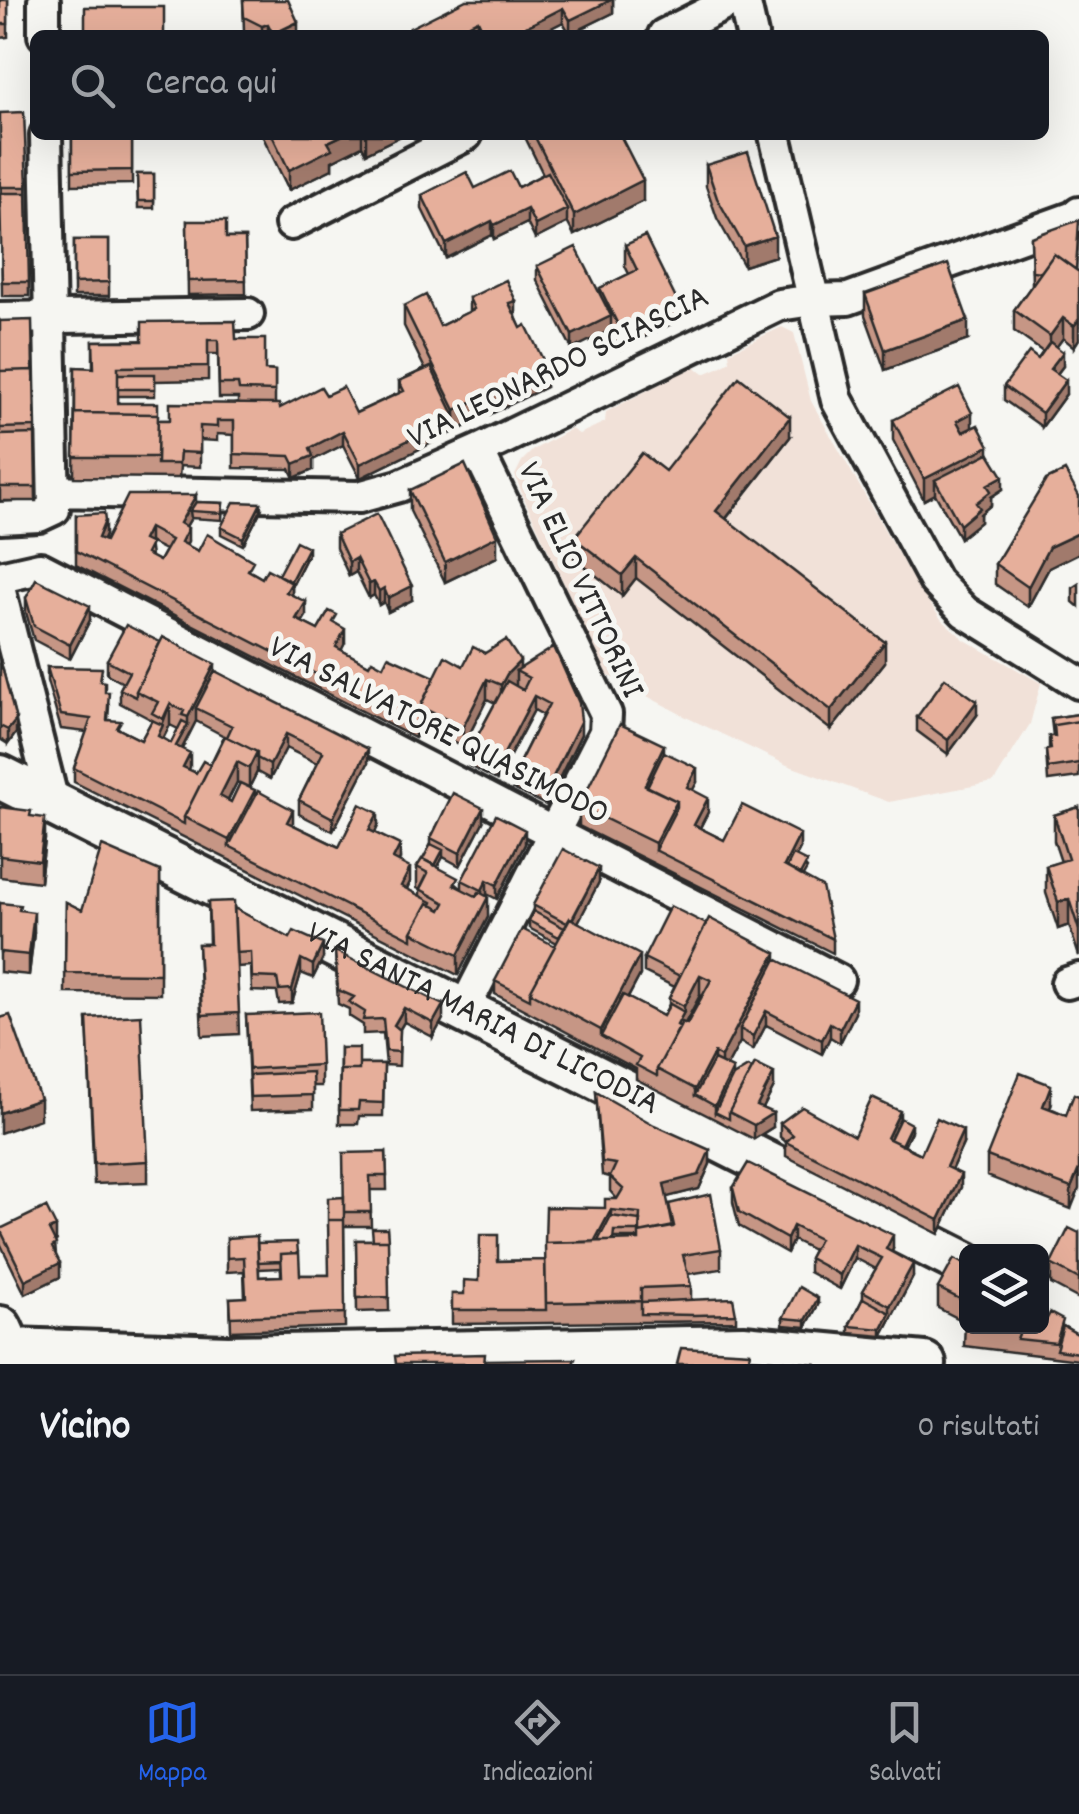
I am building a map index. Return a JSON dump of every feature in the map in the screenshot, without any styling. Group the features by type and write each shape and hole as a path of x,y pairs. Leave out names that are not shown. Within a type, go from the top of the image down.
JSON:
{"street":[{"path":"44,0 44,30"},
{"path":"674,30 733,0"},
{"path":"744,0 751,30"},
{"path":"0,518 39,516 54,509 46,140"},
{"path":"290,224 456,140"},
{"path":"776,140 837,400 936,581 965,612 1079,682"},
{"name":"VIA LEONARDO SCIASCIA","path":"54,490 358,498 399,486 478,451 779,305 848,300 1079,213"},
{"path":"0,318 248,314"},
{"name":"VIA ELIO VITTORINI","path":"464,1010 605,732 606,714 478,451"},
{"name":"VIA SALVATORE QUASIMODO","path":"0,576 40,568 838,980"},
{"path":"0,592 54,802"},
{"name":"VIA SANTA MARIA DI LICODIA","path":"0,777 959,1260"},
{"path":"1049,1306 1079,1322"},
{"path":"3,1343 227,1360 743,1347 924,1364"}],"shaded area":[{"path":"782,327 794,333 811,401 915,583 941,619 965,640 1041,683 1030,724 994,782 889,802 787,765 606,674 522,494 515,475 533,450 571,429 579,434 605,422 606,412 694,366 704,374 718,368 730,361 729,352"}],"building":[{"path":"0,0 8,0 8,24 0,24"},
{"path":"243,0 288,0 298,22 271,30 268,24 262,26 244,17"},
{"path":"466,0 611,0 570,20 563,8 520,30 483,30 478,20 457,30 410,28"},
{"path":"85,7 164,7 164,30 85,30"},
{"path":"24,112 27,187 0,187 0,113"},
{"path":"72,140 132,140 132,170 72,171"},
{"path":"274,140 332,140 328,142 332,149 289,170"},
{"path":"536,140 623,140 643,180 574,215"},
{"path":"748,152 775,236 744,246 717,198 706,165"},
{"path":"510,171 518,187 548,172 567,209 535,225 527,209 446,244 422,195 467,172 475,188"},
{"path":"137,174 154,174 154,201 138,201"},
{"path":"0,193 27,193 29,282 2,282"},
{"path":"1079,220 1076,270 1054,254 1041,272 1032,271 1031,237"},
{"path":"187,221 226,221 226,238 245,238 246,280 188,281"},
{"path":"645,236 677,301 620,329 600,288 637,270 625,245"},
{"path":"74,240 109,240 109,282 74,283"},
{"path":"576,247 611,316 572,335 537,266"},
{"path":"1054,254 1079,272 1079,319 1074,326 1063,318 1050,336 1014,310"},
{"path":"948,264 968,320 885,350 865,294"},
{"path":"506,280 516,301 509,303 521,328 526,325 546,366 455,410 404,306 426,295 440,326 474,309 469,298"},
{"path":"32,320 33,370 0,371 0,321"},
{"path":"235,321 236,339 265,339 265,370 275,371 275,391 239,390 238,384 219,384 218,340 208,340 208,366 118,367 118,403 158,403 158,414 75,413 75,367 94,368 93,341 142,341 142,322"},
{"path":"1050,342 1063,352 1050,369 1066,380 1042,413 1004,386 1029,352 1038,359"},
{"path":"431,367 455,417 360,464 343,431 310,448 313,456 294,464 290,456 234,454 234,421 217,421 217,427 200,426 200,453 180,452 179,464 157,464 158,414 158,420 170,420 170,403 279,404 280,408 321,387 326,395 343,387 356,413 404,391 399,381"},
{"path":"34,370 35,427 0,428 0,371"},
{"path":"118,374 155,374 155,389 118,389"},
{"path":"739,377 790,417 716,511 885,642 831,710 636,558 622,575 574,538 642,453 665,471"},
{"path":"959,387 972,413 957,421 963,432 978,425 989,446 924,479 893,420"},
{"path":"75,413 158,414 157,457 74,457"},
{"path":"35,434 36,487 0,487 0,435"},
{"path":"989,453 1003,476 987,485 991,491 976,503 980,508 960,525 935,480"},
{"path":"465,464 497,536 445,562 410,490"},
{"path":"1065,471 1079,496 1079,533 1049,547 1028,587 995,564 1046,480"},
{"path":"128,495 196,495 180,523 188,528 181,542 198,551 207,534 253,561 248,570 262,578 267,569 292,582 286,592 306,602 296,619 318,630 329,611 337,615 333,622 345,629 336,647 369,665 372,660 383,666 388,656 435,677 415,725 76,551 76,515 104,513 98,538 105,541","holes":["149,528 171,540 159,561 146,554 151,544 143,540"]},
{"path":"196,502 223,503 222,513 190,511"},
{"path":"234,502 261,503 243,538 221,527"},
{"path":"377,514 412,586 388,598 384,588 379,591 374,582 369,584 356,558 349,562 336,534"},
{"path":"296,541 308,547 290,582 278,575"},
{"path":"36,579 90,606 70,645 34,626 26,598"},
{"path":"126,625 160,642 136,697 120,689 129,672 107,660"},
{"path":"163,637 215,664 188,717 170,704 163,719 152,713 158,702 136,691"},
{"path":"506,640 520,661 501,685 487,679 463,727 420,707 445,656 463,666 473,647 485,653"},
{"path":"554,647 579,703 581,720 546,791 513,775 549,704 534,696 497,767 469,752 507,681 523,690 529,678 516,671"},
{"path":"0,659 16,720 8,730 0,726"},
{"path":"47,667 102,668 100,681 105,682 105,692 109,692 107,720 121,721 117,728 141,740 152,720 163,725 158,736 171,743 182,721 188,724 176,746 190,753 183,767 196,773 203,761 210,765 184,824 74,768 91,719 61,715"},
{"path":"215,671 368,749 333,818 299,800 323,752 286,734 270,765 257,758 257,752 227,737 232,726 196,708"},
{"path":"945,678 977,701 948,740 917,717"},
{"path":"1079,714 1079,721 1054,725 1054,732 1051,718"},
{"path":"1079,721 1079,763 1048,768 1046,750 1051,749 1049,736 1055,736 1054,725"},
{"path":"620,724 664,745 645,785 677,801 655,843 579,806"},
{"path":"225,736 257,752 249,768 237,762 220,796 231,802 240,783 255,790 229,840 184,817"},
{"path":"664,752 697,768 687,787 708,798 694,825 724,840 742,805 800,834 784,866 822,887 833,939 655,850 677,807 677,801 647,787"},
{"path":"258,791 293,810 287,822 339,847 360,804 378,813 369,830 400,845 393,859 410,868 401,886 432,902 412,932 412,939 229,846"},
{"path":"453,793 483,808 460,853 431,838"},
{"path":"0,807 31,811 30,816 45,818 40,861 0,856"},
{"path":"1079,807 1079,930 1069,899 1058,902 1046,866 1068,859 1054,815"},
{"path":"496,815 525,830 497,885 487,880 482,890 462,880"},
{"path":"431,844 443,850 435,865 423,859"},
{"path":"102,846 160,871 160,974 65,973 66,902 82,910"},
{"path":"563,849 599,868 567,923 533,905"},
{"path":"793,855 807,862 800,875 787,867"},
{"path":"422,859 458,878 454,885 476,896 479,892 488,897 458,955 412,932 428,903 441,910 445,903 420,889 428,873 417,867"},
{"path":"234,901 239,1013 202,1015 198,944 210,944 208,902"},
{"path":"0,903 20,905 19,910 34,912 29,955 0,952"},
{"path":"670,906 706,924 680,976 644,958"},
{"path":"234,908 290,938 294,931 323,944 313,965 301,959 292,989 279,990 277,978 252,977 251,952 236,953"},
{"path":"533,911 564,928 559,937 529,921"},
{"path":"570,918 640,955 601,1030 530,992"},
{"path":"709,918 776,953 721,1057 714,1053 695,1089 657,1069 682,1022 687,1024 711,980 700,975 684,1006 669,998"},
{"path":"522,929 555,946 530,999 495,981"},
{"path":"335,951 443,1005 433,1023 404,1008 394,1025 400,1030 399,1052 386,1051 383,1019 363,1020 365,1012 349,1002 354,997 338,990"},
{"path":"776,959 855,999 840,1029 830,1023 822,1040 766,1011 753,1036 740,1029"},
{"path":"623,995 663,1016 670,1004 684,1012 657,1076 636,1065 640,1058 601,1036"},
{"path":"319,1012 321,1065 249,1069 246,1015"},
{"path":"10,1015 40,1099 0,1113 0,1018"},
{"path":"141,1015 148,1161 94,1164 87,1018"},
{"path":"340,1048 359,1048 359,1070 340,1070"},
{"path":"714,1060 733,1069 715,1106 695,1095"},
{"path":"359,1064 384,1064 383,1103 359,1102 358,1110 339,1110 340,1070 359,1070"},
{"path":"755,1064 774,1073 757,1106 773,1113 754,1125 729,1112"},
{"path":"748,1067 752,1069 729,1119 715,1112 733,1076"},
{"path":"312,1072 313,1095 250,1097 249,1075"},
{"path":"1020,1073 1051,1085 1043,1106 1066,1115 1074,1094 1079,1096 1079,1169 1071,1188 987,1156"},
{"path":"596,1092 654,1125 710,1150 699,1175 664,1184 673,1227 639,1233 640,1213 611,1210 594,1242 545,1243 546,1207 605,1208 605,1199 617,1199 623,1189 610,1177 616,1164 602,1162"},
{"path":"872,1098 900,1111 887,1138 921,1154 937,1118 963,1130 946,1167 961,1174 939,1220 786,1142 793,1135 780,1123 802,1107 854,1136"},
{"path":"900,1118 911,1124 901,1145 890,1139"},
{"path":"386,1152 387,1176 370,1176 371,1212 344,1212 343,1153"},
{"path":"748,1163 893,1235 886,1249 913,1264 890,1306 863,1291 882,1258 855,1245 840,1275 809,1258 819,1239 793,1226 787,1239 739,1212 733,1188"},
{"path":"711,1194 721,1249 683,1255 691,1286 641,1288 641,1301 546,1303 545,1243 639,1240 639,1233 674,1226 669,1204"},
{"path":"344,1197 344,1220 328,1220 328,1198"},
{"path":"46,1207 56,1227 49,1230 60,1263 25,1280 0,1229"},
{"path":"611,1216 640,1220 640,1231 614,1231 613,1241 598,1241"},
{"path":"328,1220 344,1220 345,1313 231,1317 230,1298 246,1297 244,1257 227,1258 227,1238 257,1236 259,1277 282,1276 281,1254 299,1253 300,1275 329,1275"},
{"path":"372,1228 387,1228 388,1240 373,1240"},
{"path":"1069,1228 1079,1233 1079,1279 1051,1264"},
{"path":"480,1235 498,1235 498,1261 545,1260 546,1310 452,1310 452,1294 464,1294 464,1280 479,1281"},
{"path":"356,1240 388,1240 389,1297 357,1298"},
{"path":"297,1242 298,1253 281,1254 281,1261 258,1262 257,1243"},
{"path":"954,1259 959,1262 959,1298 938,1288"},
{"path":"799,1287 818,1298 806,1320 783,1318"},
{"path":"733,1298 736,1314 641,1314 641,1302"},
{"path":"863,1298 890,1313 882,1329 849,1326"},
{"path":"1049,1315 1063,1320 1056,1343 1017,1339 1019,1334 1049,1334"},
{"path":"1063,1326 1079,1335 1079,1353 1056,1350"},
{"path":"681,1348 750,1352 748,1364 677,1364"},
{"path":"485,1354 484,1364 396,1364 395,1356"},
{"path":"750,1358 817,1364 750,1364"},
{"path":"575,1359 573,1364 485,1364 485,1360"}]}
